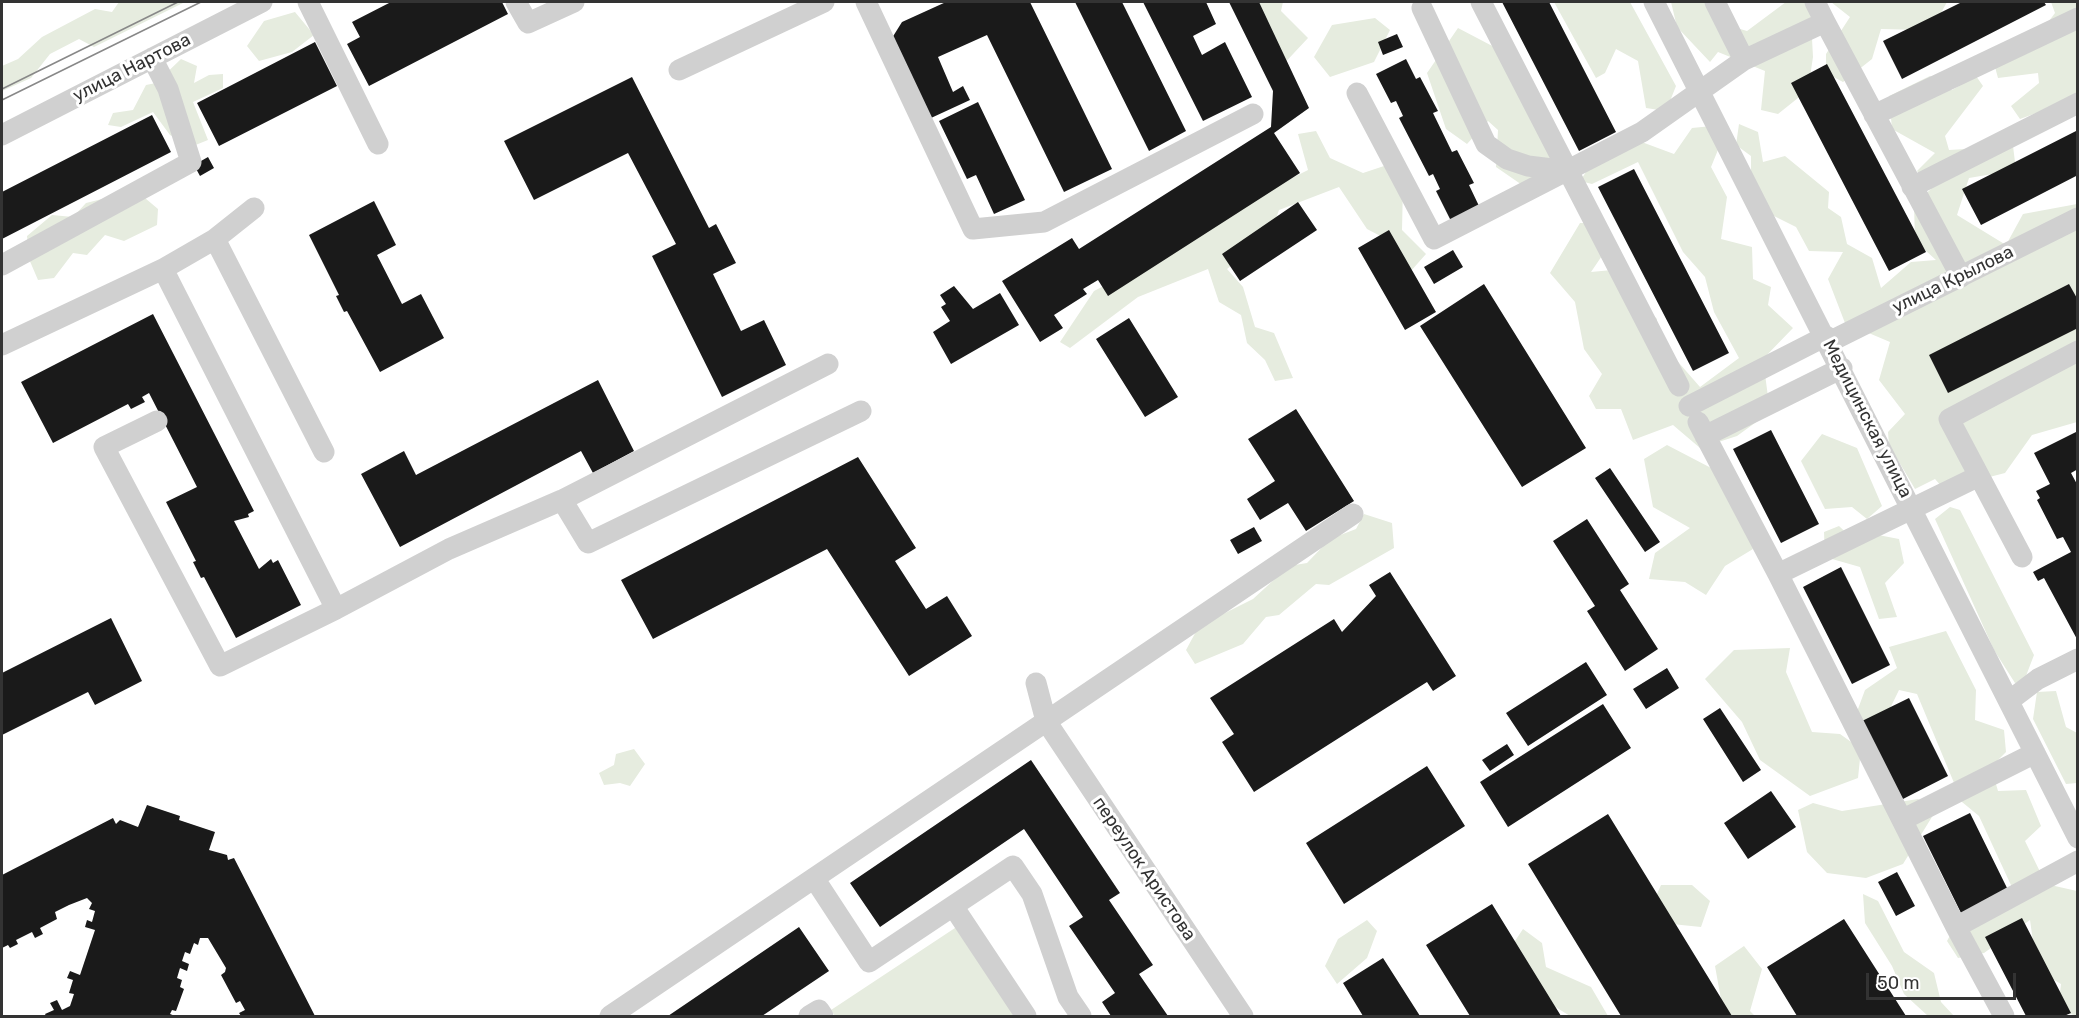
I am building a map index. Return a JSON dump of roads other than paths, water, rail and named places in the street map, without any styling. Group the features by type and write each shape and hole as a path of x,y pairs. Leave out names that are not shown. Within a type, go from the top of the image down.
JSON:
{"street":[{"name":"улица Нартова","path":"2,135 262,2"},
{"path":"308,2 378,144"},
{"path":"516,2 528,23 574,2"},
{"path":"679,70 824,2"},
{"path":"866,2 973,229 1044,222 1253,114"},
{"path":"1481,2 1679,386"},
{"name":"Медицинская улица","path":"1654,2 1842,368 2035,753 2070,804 2078,838"},
{"path":"1714,2 1744,60"},
{"path":"1815,2 1961,278"},
{"path":"1422,8 1486,144 1507,159 1528,166 1569,171"},
{"path":"1874,115 2078,18"},
{"path":"1357,93 1434,239 1642,132 1744,60 1825,22"},
{"path":"2,265 191,162 168,89 152,58"},
{"path":"1912,187 2078,104"},
{"path":"2,345 163,269 215,239 254,208"},
{"name":"улица Крылова","path":"1698,422 1827,339 1961,278 2078,218"},
{"path":"215,239 324,452"},
{"path":"163,269 336,609"},
{"path":"2022,557 1949,419 2078,351"},
{"path":"157,421 104,447 220,666 336,609 449,549 562,500 828,364"},
{"path":"1842,368 1698,422 2004,1017"},
{"path":"562,500 588,543 861,411"},
{"path":"1778,574 1979,476"},
{"path":"610,1017 1353,514"},
{"path":"2009,701 2038,680 2078,659"},
{"name":"переулок Аристова","path":"1036,683 1046,721 1243,1017"},
{"path":"1902,820 2035,753"},
{"path":"1956,927 2078,861"},
{"path":"814,878 869,962 1013,866 1032,894 1068,997 1081,1017"},
{"path":"953,906 1026,1017"},
{"path":"809,1017 819,1010 823,1017"}],"tram line":[{"path":"2,89 178,2"},
{"path":"2,100 201,2"}]}
